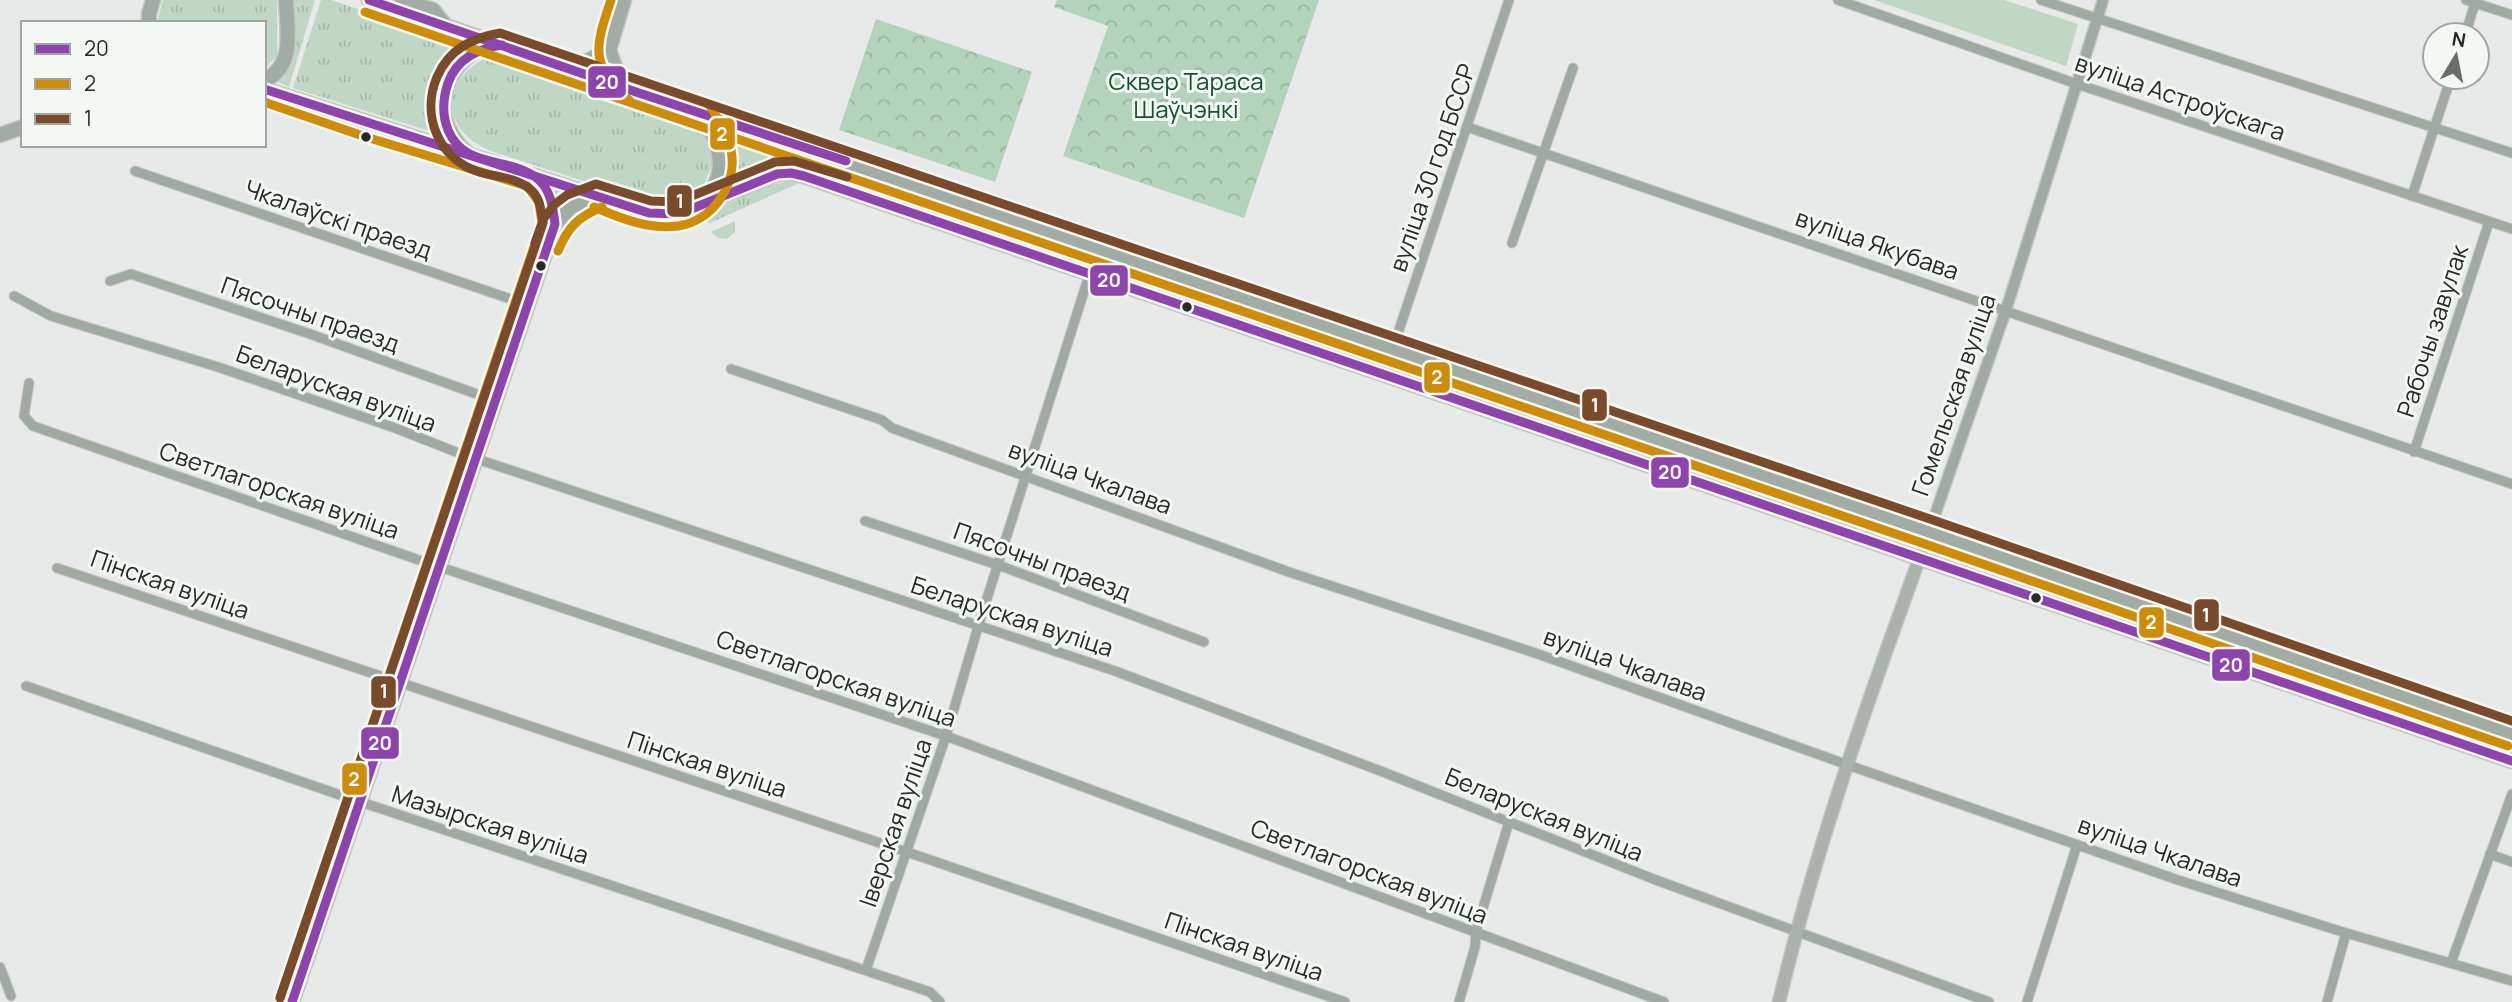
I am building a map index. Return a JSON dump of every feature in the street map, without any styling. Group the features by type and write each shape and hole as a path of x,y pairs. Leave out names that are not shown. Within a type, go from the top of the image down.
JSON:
{"main road":[{"path":"266,80 276,73 287,56 286,0"},
{"path":"369,0 395,2 445,26 1930,531 2512,734"},
{"path":"624,0 608,50 617,72 639,93"},
{"path":"472,157 456,143 450,133 443,107 444,94 447,83 466,58 479,50 502,45"},
{"path":"555,63 587,61 608,50"},
{"path":"266,90 649,213 679,214 768,177 791,173 2512,761"},
{"path":"694,209 706,199 713,186 719,174 721,158 711,129 700,113"},
{"path":"0,135 21,128"},
{"path":"534,175 547,188 552,199 555,224"},
{"path":"292,1002 555,224 572,206 598,196"},
{"name":"Гомельская вуліца","path":"1779,1002 1795,933 1848,765 1930,531"}],"street":[{"name":"вуліца 30 год БССР","path":"1392,348 1509,0"},
{"name":"вуліца Астроўскага","path":"1838,0 2077,84 2512,229"},
{"name":"вуліца Астроўскага","path":"2041,0 2512,153"},
{"name":"Гомельская вуліца","path":"1930,531 2006,310 2103,0"},
{"path":"2468,21 2473,1 2512,15"},
{"path":"1512,243 1573,68"},
{"path":"2412,195 2446,91"},
{"name":"вуліца Якубава","path":"1466,127 2512,484"},
{"name":"Чкалаўскі праезд","path":"135,170 528,305"},
{"name":"Рабочы завулак","path":"2414,452 2489,222"},
{"name":"Іверская вуліца","path":"866,970 946,736 1097,247"},
{"name":"Пясочны праезд","path":"110,281 131,274 310,334 496,401"},
{"name":"Беларуская вуліца","path":"14,296 51,316 218,367 476,459 1115,671 1795,933 1989,1002"},
{"name":"вуліца Чкалава","path":"731,369 882,420 892,428 1289,572 1538,654 2178,880 2346,933 2512,981"},
{"name":"Светлагорская вуліца","path":"29,383 24,416 33,426 946,736 1664,1002"},
{"name":"Пясочны праезд","path":"865,521 998,565 1204,642"},
{"name":"Пінская вуліца","path":"57,568 907,852 1323,999 1345,1002"},
{"name":"Мазырская вуліца","path":"26,686 360,802 930,992 940,1002"},
{"path":"2451,962 2512,794"},
{"path":"1459,1002 1475,947 1476,931 1509,822"},
{"path":"2027,1002 2077,845"},
{"path":"2490,854 2512,862"},
{"path":"2327,1002 2346,933"},
{"path":"0,967 12,996"}],"green space":[{"path":"163,0 277,0 277,56 266,67 266,21 158,21"},
{"path":"294,0 315,0 289,87 278,82 291,64 296,44"},
{"path":"321,0 378,12 471,44 451,61 439,83 436,108 441,133 293,88"},
{"name":"Сквер Тараса Шаўчэнкі","path":"1057,0 1319,0 1244,218 1063,156 1108,26 1054,7"},
{"path":"1874,0 2004,0 2078,24 2066,66"},
{"path":"876,19 1032,72 995,182 839,130"},
{"path":"497,55 512,57 691,120 703,130 713,163 702,189 687,198 672,202 608,189 488,150 475,143 467,137 453,114 454,91 467,71 486,58"},
{"path":"720,129 1080,252 1081,258 1077,259 784,161 724,186 730,155"},
{"path":"790,181 799,183 708,224 710,212 766,186"},
{"path":"735,221 735,232 727,239 718,238 711,232"},
{"path":"1114,267 1212,302 1255,312 1537,409 1534,415 1113,270"},
{"path":"1542,411 1906,538 1817,513 1539,417"}],"transit line":[{"name":"20","path":"369,0 846,161"},
{"name":"2","path":"611,0 601,32 599,56 608,77 631,102"},
{"name":"2","path":"365,12 1925,544 2508,746"},
{"name":"1","path":"280,998 543,223 538,200 530,189 512,180 465,166 443,146 432,120 433,91 437,77 448,59 462,46 500,33 1933,520 2512,721"},
{"name":"20","path":"292,1002 555,224 549,195 539,180 515,167 465,152 456,143 446,124 445,95 452,74 469,56 502,45"},
{"name":"20","path":"266,90 649,213 679,214 777,174 804,176 2512,761"},
{"name":"2","path":"266,103 366,137 527,186 539,202 542,223 280,998"},
{"name":"2","path":"594,207 635,222 667,227 691,223 712,209 727,188 732,163 728,138 710,106"},
{"name":"1","path":"535,243 544,218 555,204 567,195 596,184 651,201 677,202 775,162 794,161 847,177"},
{"name":"2","path":"558,251 575,224 602,207"}]}
